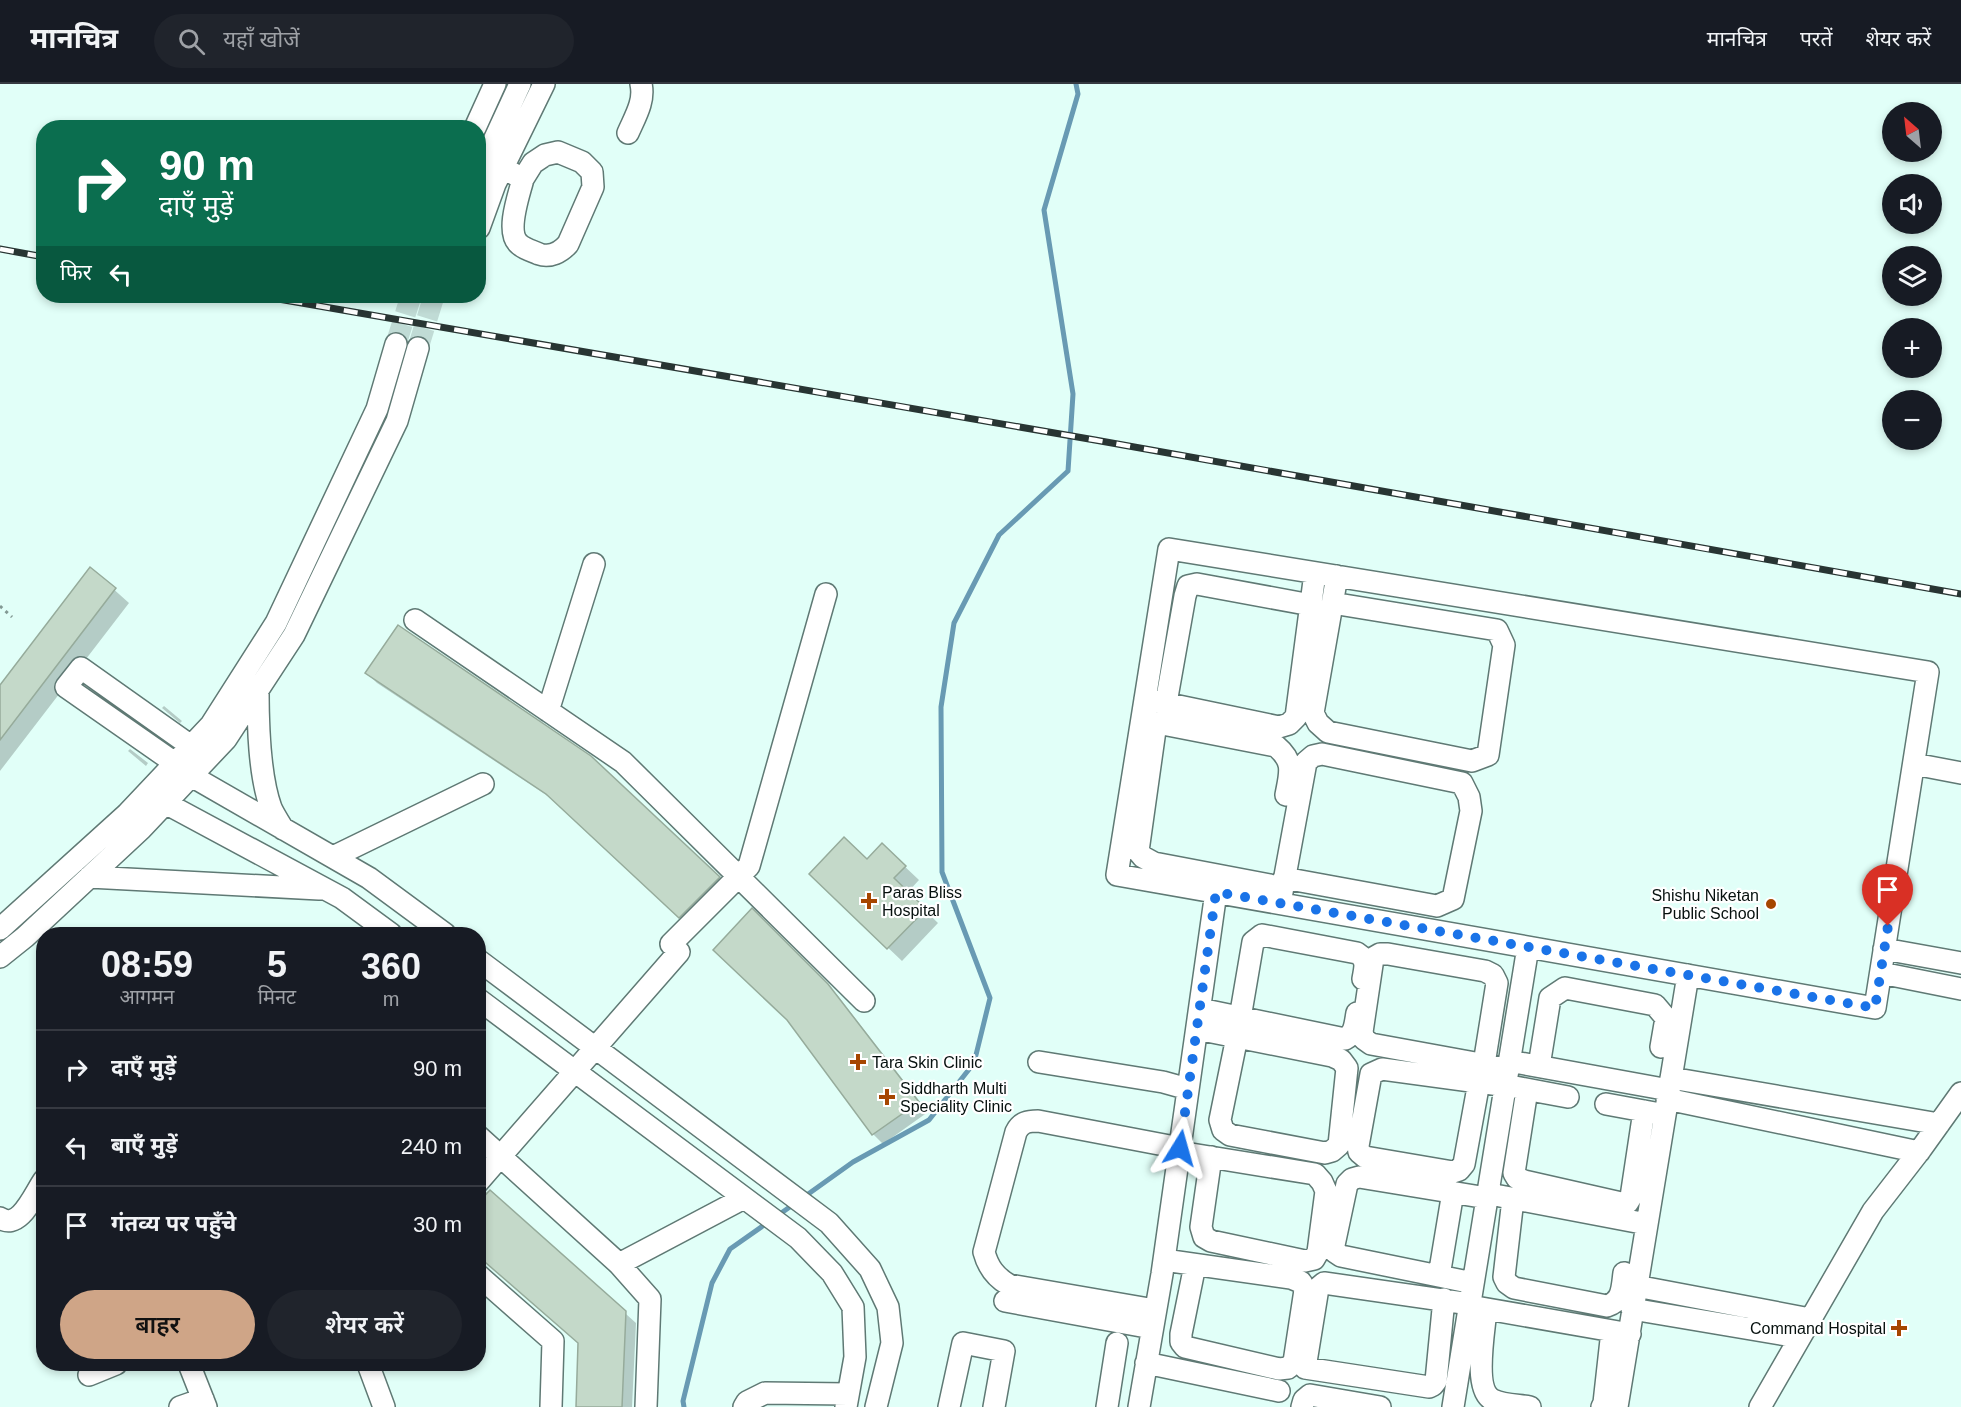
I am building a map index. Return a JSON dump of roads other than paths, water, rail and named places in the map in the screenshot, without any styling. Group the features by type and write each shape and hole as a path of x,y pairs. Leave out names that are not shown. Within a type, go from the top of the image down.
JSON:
{"street":[{"path":"479,120 495,84"},
{"path":"486,158 520,84"},
{"path":"486,210 503,168 544,84"},
{"path":"628,133 640,105 643,92 640,84"},
{"path":"558,152 582,162 592,172 593,187 568,244 556,254 543,255 520,246 516,239 514,213 523,179 533,163 545,155 558,152"},
{"path":"503,168 523,179"},
{"path":"0,957 25,937 141,829 156,798 180,768 191,746 210,725 276,623 377,409 396,345"},
{"path":"180,768 226,739 294,635 397,421 418,348"},
{"path":"1170,549 1315,573 1928,672 1875,1008 1528,947 1275,892 1154,863 1143,857 1138,850 1170,549"},
{"path":"548,711 594,564"},
{"path":"1152,711 1280,727 1289,724 1296,717 1315,573"},
{"path":"1332,603 1497,630 1504,645 1488,755 1472,761 1328,732 1318,723 1313,713 1332,603 1337,576"},
{"path":"1275,892 1306,762 1313,756 1322,754 1462,783 1469,797 1471,811 1453,899 1437,906 1275,892 1216,892 1117,875 1152,711 1188,586 1197,584 1311,605"},
{"path":"486,1173 576,1072 675,948 749,866 826,594"},
{"path":"415,620 623,762 864,1001"},
{"path":"191,746 81,668 66,687 180,768 369,878 436,927"},
{"path":"258,690 258,717 265,780 271,808 283,829"},
{"path":"1152,711 1276,746 1286,754 1290,768 1275,892"},
{"path":"1914,764 1961,772"},
{"path":"333,857 483,784"},
{"path":"156,798 342,898 381,927"},
{"path":"0,929 118,822 156,798"},
{"path":"89,877 326,889"},
{"path":"1117,1343 1108,1399 1140,1402 1164,1260 1216,892"},
{"path":"1198,1019 1238,1027 1345,1039 1354,1030 1366,962 1363,957 1357,953 1262,935 1253,942 1238,1027 1220,1120 1223,1130 1230,1135 1325,1153 1332,1151 1339,1145 1347,1068 1341,1060 1238,1027"},
{"path":"1528,947 1473,1282 1485,1393 1493,1400 1530,1407"},
{"path":"1884,949 1961,963"},
{"path":"1481,1073 1371,1044 1365,1039 1362,1032 1373,958 1380,954 1388,954 1485,971 1493,975 1497,982 1481,1073 1464,1164 1459,1170 1453,1172 1365,1157 1359,1152 1358,1146 1371,1074 1377,1070 1481,1073 1507,1072 1539,1066 1919,1152"},
{"path":"486,966 828,1223 870,1269 888,1307 892,1343 876,1407"},
{"path":"1881,973 1961,989"},
{"path":"1513,1199 1504,1277 1507,1283 1515,1288 1607,1306 1616,1304 1621,1297 1640,1223 1688,975"},
{"path":"1539,1066 1550,999 1565,988 1655,1005 1666,1018 1665,1094"},
{"path":"486,1005 798,1238 832,1273 853,1307 855,1357 847,1401 765,1393 747,1401 744,1407"},
{"path":"1039,1062 1163,1082 1188,1089"},
{"path":"1507,1072 1527,1090 1568,1097"},
{"path":"1527,1090 1514,1173 1517,1178 1622,1203 1628,1202 1631,1197 1644,1111 1665,1094 1939,1124"},
{"path":"1760,1407 1873,1211 1961,1093"},
{"path":"1606,1104 1644,1111"},
{"path":"1154,1319 1009,1286 993,1273 984,1252 1016,1132 1023,1123 1038,1121 1211,1157 1315,1174 1326,1191 1318,1252 1314,1259 1305,1261 1211,1241 1204,1237 1201,1227 1211,1157"},
{"path":"486,1143 619,1264 650,1299 646,1407"},
{"path":"1473,1282 1341,1256 1335,1252 1334,1245 1347,1184 1359,1177 1513,1199 1640,1223"},
{"path":"0,1218 12,1222 19,1218 36,1192"},
{"path":"1439,1276 1453,1192"},
{"path":"619,1264 749,1202"},
{"path":"1602,1407 1621,1332 1632,1309 1636,1286 1640,1223"},
{"path":"1164,1260 1194,1264 1291,1278 1301,1282 1305,1290 1294,1362 1288,1368 1279,1369 1185,1347 1181,1342 1180,1334 1194,1264"},
{"path":"486,1282 553,1341 551,1407"},
{"path":"1444,1299 1436,1381 1429,1387 1305,1368 1318,1288 1321,1284 1444,1299 1621,1332"},
{"path":"1636,1286 1810,1319"},
{"path":"1005,1301 1154,1319"},
{"path":"1453,1407 1475,1306"},
{"path":"1632,1309 1799,1337"},
{"path":"1617,1407 1621,1332"},
{"path":"949,1407 963,1342 1004,1351 994,1407"},
{"path":"1146,1364 1279,1391"},
{"path":"89,1375 99,1371"},
{"path":"180,1407 204,1403 192,1371"},
{"path":"371,1371 384,1407"},
{"path":"1302,1407 1304,1400 1310,1395 1380,1407"}],"waterway":[{"path":"804,1197 853,1162 929,1120 974,1063 990,998 942,872 941,707 954,623 999,535 1068,471 1073,394 1044,210 1078,94 1076,84"},
{"path":"777,1216 794,1204"},
{"path":"684,1407 683,1401 712,1283 730,1249 767,1223"}],"tunnel":[{"path":"396,344 409,303"},
{"path":"418,348 432,303"}],"railway":[{"path":"0,249 36,256"},
{"path":"302,303 1095,440 1961,594"}],"place":[{"name":"Paras Bliss Hospital","path":"869,901"},
{"name":"Shishu Niketan Public School","path":"1771,904"},
{"name":"Tara Skin Clinic","path":"858,1062"},
{"name":"Siddharth Multi Speciality Clinic","path":"887,1097"},
{"name":"Command Hospital","path":"1899,1328"}]}
